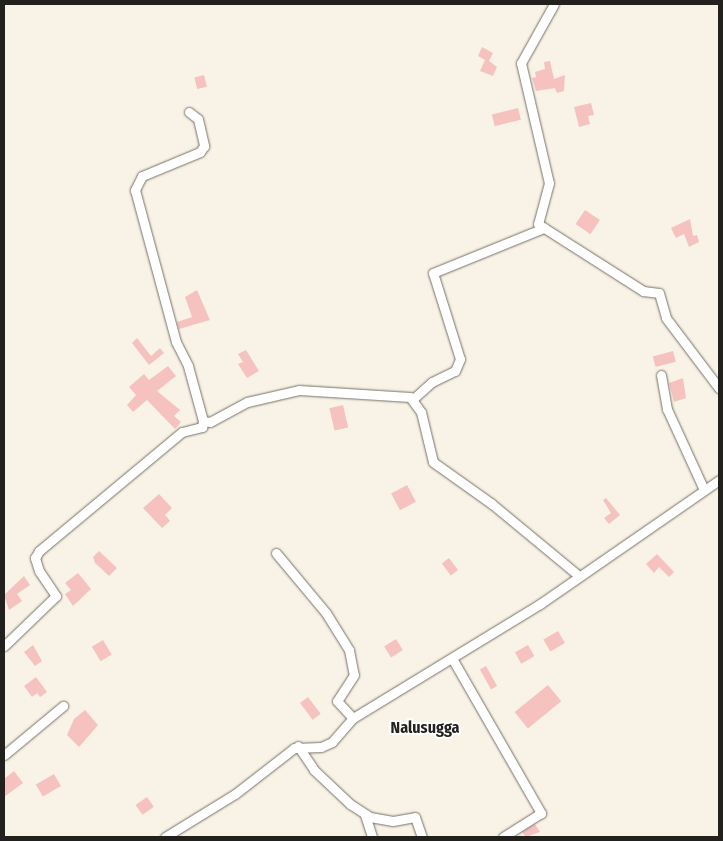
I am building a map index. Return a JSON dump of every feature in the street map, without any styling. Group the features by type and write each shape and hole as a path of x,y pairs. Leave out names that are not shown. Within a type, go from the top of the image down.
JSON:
{"street":[{"path":"554,4 521,63 549,183 538,224 643,291 659,293 666,318 719,388"},
{"path":"4,646 56,596 39,571 36,558 39,551 182,432 202,427 203,421 188,366 176,342 135,190 142,176 200,152 204,146 198,119 189,112"},
{"path":"203,421 210,422 247,402 299,390 331,390 357,396 413,399 432,382 455,371 460,359 433,273 544,228"},
{"path":"661,375 667,409 704,490"},
{"path":"413,399 421,412 433,462 492,504 579,576"},
{"path":"165,837 235,794 298,746 320,748 332,742 353,718 453,660 719,480"},
{"path":"276,553 326,612 349,650 354,675 337,701 353,718"},
{"path":"453,660 542,813 503,837"},
{"path":"4,755 62,706"},
{"path":"298,746 320,776 365,815 393,821 415,817 422,837"},
{"path":"365,815 372,837"}],"building":[{"path":"482,47 493,53 489,61 497,67 493,76 480,71 485,60 478,56"},
{"path":"550,61 554,79 565,75 564,91 557,93 555,88 536,91 532,78 536,77 535,72 545,69 544,62"},
{"path":"204,75 207,87 197,89 194,77"},
{"path":"591,103 594,115 588,116 590,124 579,127 574,107"},
{"path":"518,108 521,120 495,126 492,115"},
{"path":"585,210 600,220 590,234 575,224"},
{"path":"690,219 693,236 697,235 699,242 689,247 684,234 676,238 671,228"},
{"path":"197,290 210,320 179,329 177,322 192,317 185,297"},
{"path":"137,338 151,356 160,348 164,353 149,365 132,343"},
{"path":"246,350 259,371 247,378 238,364 243,362 238,354"},
{"path":"673,351 676,362 656,367 653,356"},
{"path":"168,366 176,376 157,391 180,410 174,416 181,422 175,429 147,400 133,412 127,405 136,395 129,387 144,374 149,380"},
{"path":"683,378 686,398 674,402 669,383"},
{"path":"343,405 348,427 335,431 329,408"},
{"path":"407,485 416,502 400,510 391,493"},
{"path":"159,494 172,508 165,515 170,521 162,528 143,508"},
{"path":"606,498 620,515 609,524 604,518 611,513 603,500"},
{"path":"99,551 117,568 109,576 95,563 93,557"},
{"path":"657,554 674,572 669,577 659,567 654,573 646,564"},
{"path":"449,558 458,570 451,575 442,563"},
{"path":"78,573 91,589 73,606 65,594 71,590 65,583"},
{"path":"24,576 30,585 17,594 22,601 9,610 4,595"},
{"path":"558,631 565,643 550,652 543,640"},
{"path":"396,639 403,650 391,657 384,646"},
{"path":"103,640 112,655 101,661 92,647"},
{"path":"33,645 42,661 35,666 24,652"},
{"path":"528,645 534,656 521,664 515,652"},
{"path":"486,666 497,686 491,690 480,669"},
{"path":"36,677 47,692 40,697 37,693 32,697 24,686"},
{"path":"548,685 561,701 528,728 515,712"},
{"path":"308,697 321,714 313,720 300,703"},
{"path":"85,710 98,725 79,747 67,735 74,719"},
{"path":"14,771 23,783 4,797 4,779"},
{"path":"54,774 61,786 43,797 36,784"},
{"path":"147,797 154,807 142,815 136,805"},
{"path":"535,824 540,832 526,837 522,832"}],"district":[{"name":"Nalusugga","path":"425,728"}]}
